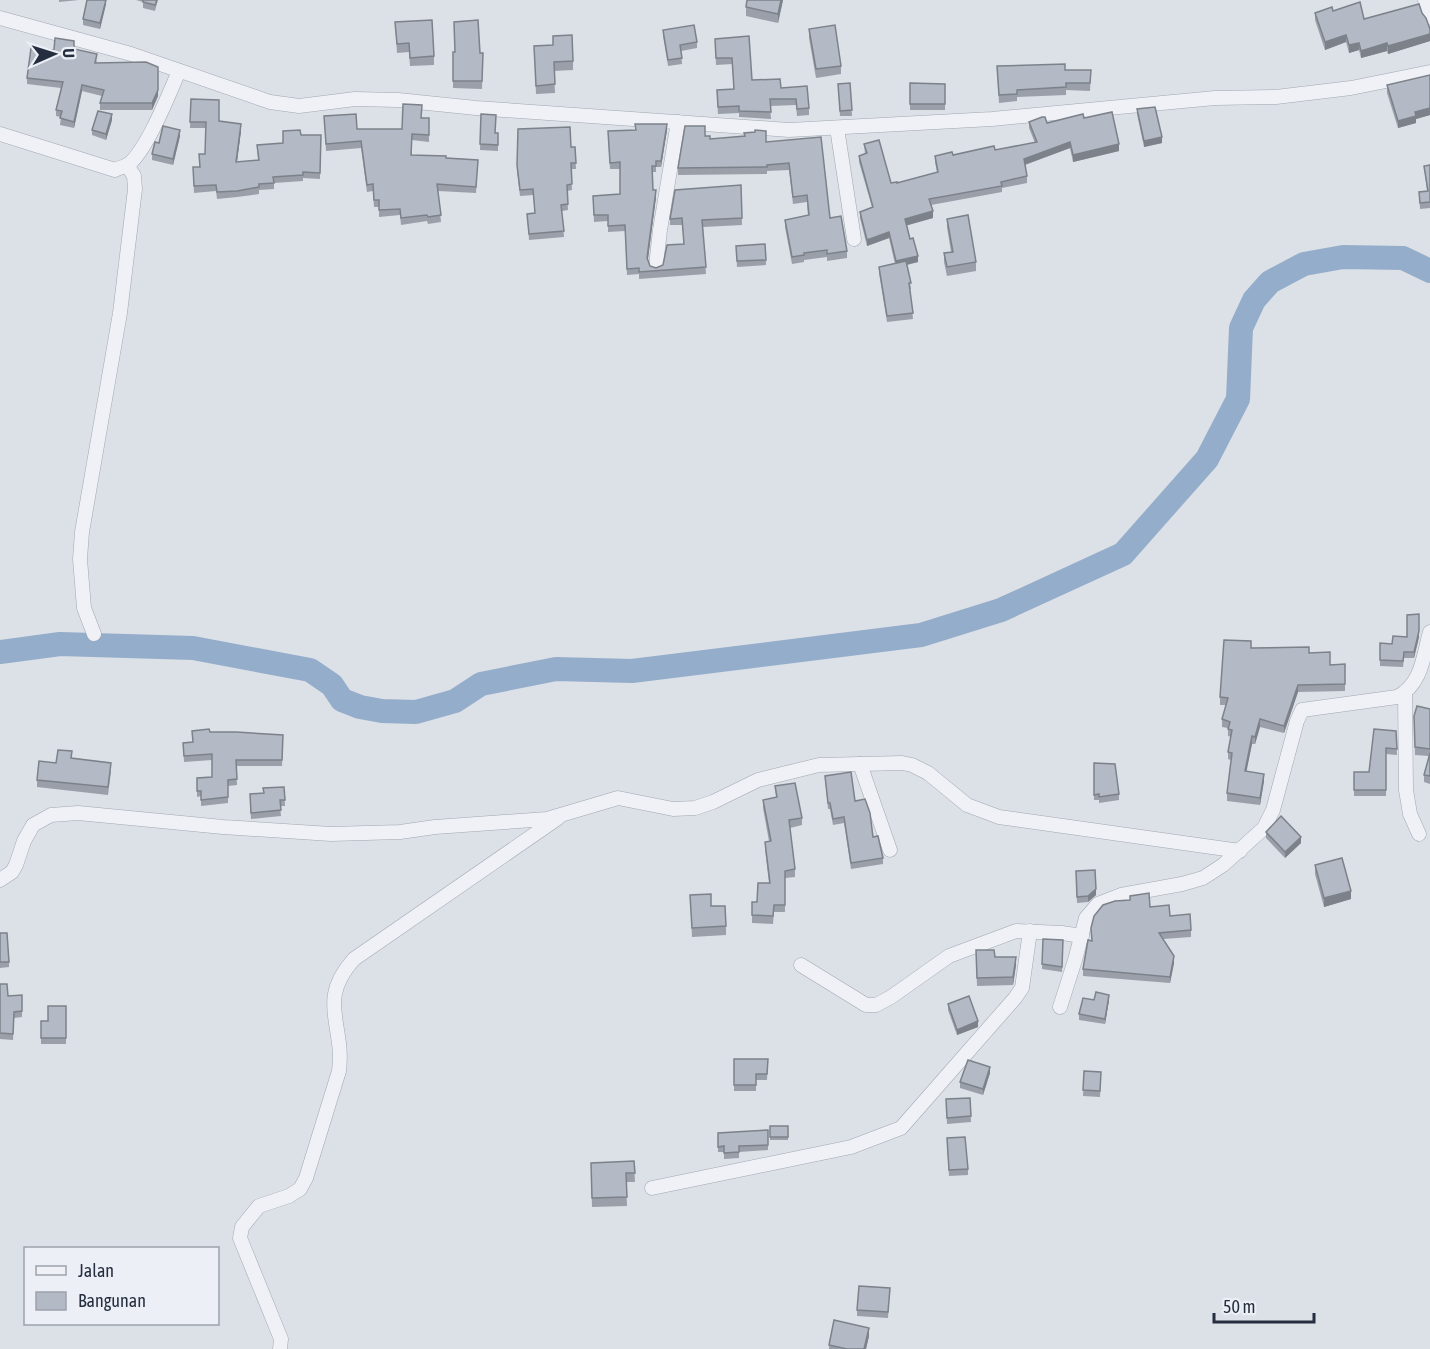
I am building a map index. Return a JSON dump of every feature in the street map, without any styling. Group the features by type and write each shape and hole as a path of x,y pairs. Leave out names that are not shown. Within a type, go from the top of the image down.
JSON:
{"street":[{"path":"1425,0 1430,17"},
{"path":"0,18 131,54 270,102 299,106 355,99 398,100 476,108 789,130 992,119 1215,99 1276,97 1351,88 1430,72"},
{"path":"0,134 115,170 127,165 137,154 154,127 179,70"},
{"path":"656,266 678,122"},
{"path":"837,128 854,239"},
{"path":"94,634 84,608 80,559 82,532 120,313 135,189 134,176 127,165"},
{"path":"1060,1007 1090,912 1106,899 1203,878 1240,851 1264,828 1273,810 1302,710 1356,704 1397,697 1405,693 1417,679 1430,632"},
{"path":"1405,693 1406,790 1410,814 1419,834"},
{"path":"0,880 12,872 33,825 51,815 78,813 223,827 331,834 399,832 435,827 547,819 618,798 673,809 695,808 713,802 758,780 819,765 902,763 928,773 967,805 999,817 1240,851"},
{"path":"860,764 890,850"},
{"path":"280,1349 281,1340 240,1238 242,1227 260,1206 289,1196 300,1189 306,1178 339,1071 341,1056 333,1003 336,985 342,972 354,959 567,812"},
{"path":"801,965 870,1006 891,997 950,956 1016,931 1082,936"},
{"path":"652,1188 851,1147 902,1128 1022,988 1030,931"}],"building":[{"path":"87,0 106,0 100,23 83,19"},
{"path":"143,0 157,0 155,5 143,2"},
{"path":"747,0 781,0 778,14 746,7"},
{"path":"1360,2 1364,19 1419,4 1430,34 1361,51 1359,43 1349,45 1346,35 1325,42 1315,13 1332,7 1333,11"},
{"path":"432,20 434,56 410,58 409,43 397,44 395,22"},
{"path":"478,20 480,53 483,53 482,81 453,81 454,22"},
{"path":"694,25 697,42 680,45 682,58 668,60 663,30"},
{"path":"835,25 841,66 816,69 809,29"},
{"path":"572,35 573,61 554,62 555,84 536,86 534,46 553,45 553,36"},
{"path":"749,36 752,80 780,79 781,88 807,86 809,108 797,109 796,99 770,99 771,112 739,111 739,106 718,107 717,90 734,89 732,58 716,58 715,39"},
{"path":"55,38 74,41 74,49 97,54 95,63 146,62 158,67 158,90 152,103 100,103 104,90 82,85 74,122 60,118 62,111 56,110 63,82 27,78 31,48 54,50"},
{"path":"1065,64 1065,70 1091,70 1090,83 1066,83 1066,87 1017,90 1017,94 999,95 997,66"},
{"path":"1430,75 1430,108 1415,112 1416,116 1398,121 1387,85"},
{"path":"850,83 852,110 840,111 838,84"},
{"path":"910,83 945,84 945,104 910,104"},
{"path":"191,99 219,100 219,121 241,124 236,162 259,160 257,145 283,143 283,131 300,130 301,135 321,135 320,173 303,172 303,175 273,177 274,183 259,184 259,187 237,191 217,192 216,185 194,186 193,167 200,167 199,154 205,154 206,122 190,122"},
{"path":"403,104 422,105 421,118 429,118 429,135 412,134 411,155 478,160 476,187 437,184 441,215 401,218 400,209 379,210 379,200 374,200 373,184 367,185 361,141 326,144 324,116 356,114 357,129 402,129"},
{"path":"1155,107 1162,137 1144,141 1137,109"},
{"path":"98,111 112,114 106,134 92,130"},
{"path":"1112,112 1119,144 1073,155 1070,142 1024,159 1027,176 1001,182 1002,186 929,199 933,211 905,219 910,239 913,238 918,256 896,261 889,232 867,240 860,212 873,207 859,156 867,153 864,144 879,140 891,183 897,183 938,172 935,156 952,152 953,155 994,146 995,150 1037,142 1029,122 1042,117 1045,117 1047,123 1083,114 1084,118"},
{"path":"481,114 496,115 495,133 498,133 498,145 480,144"},
{"path":"635,124 667,124 661,161 656,161 656,166 652,166 653,190 656,190 647,258 650,266 656,268 663,265 667,245 684,244 682,218 670,219 675,190 741,185 742,218 702,220 706,267 639,272 639,268 627,269 625,225 608,226 608,215 594,215 593,196 620,194 620,162 610,163 608,131 636,130"},
{"path":"163,126 180,130 173,159 152,154 155,142 159,143"},
{"path":"685,126 705,126 705,136 710,136 710,139 745,136 744,133 755,132 755,130 766,131 766,142 821,137 830,218 841,216 847,251 827,254 827,250 792,257 785,220 809,215 807,195 793,197 789,163 767,165 767,167 678,168"},
{"path":"570,127 571,147 575,147 576,163 571,163 572,184 567,185 568,204 561,205 564,231 529,234 527,214 535,213 533,189 520,190 517,165 518,129"},
{"path":"1430,165 1430,202 1420,203 1419,192 1428,191 1424,166"},
{"path":"968,215 976,262 947,267 944,253 953,252 947,219"},
{"path":"765,244 766,260 737,261 736,246"},
{"path":"906,261 911,283 909,283 913,313 887,316 879,267"},
{"path":"1419,614 1419,631 1414,652 1404,652 1403,661 1380,660 1380,643 1392,644 1393,636 1407,637 1407,615"},
{"path":"1224,640 1251,641 1251,648 1309,647 1309,653 1330,652 1330,665 1345,664 1345,684 1298,685 1284,726 1260,719 1255,737 1252,736 1245,771 1264,774 1260,798 1227,793 1232,753 1228,752 1232,730 1228,729 1230,722 1222,719 1228,698 1220,697"},
{"path":"1417,706 1430,709 1430,749 1415,747 1414,716"},
{"path":"209,729 210,732 283,735 282,760 236,760 237,779 228,780 228,797 201,800 201,791 197,791 197,778 212,777 212,754 184,756 183,743 193,742 192,731"},
{"path":"1374,729 1396,731 1397,749 1386,748 1386,790 1354,790 1354,772 1369,772"},
{"path":"58,750 72,751 71,758 111,763 108,787 37,780 39,761 56,763"},
{"path":"1430,753 1430,776 1424,775"},
{"path":"1094,763 1115,764 1119,794 1099,797 1099,794 1094,795"},
{"path":"851,772 855,801 865,799 870,813 873,837 878,836 883,858 851,863 844,817 833,819 830,803 828,803 825,776"},
{"path":"795,783 802,818 789,820 795,869 785,871 785,905 774,905 773,916 752,915 752,902 757,902 758,883 770,883 765,842 771,841 763,800 777,797 775,786"},
{"path":"284,787 285,800 280,800 281,810 251,813 250,794 264,793 263,788"},
{"path":"1281,816 1301,837 1285,852 1266,832"},
{"path":"1342,858 1351,891 1324,898 1315,865"},
{"path":"1095,870 1096,889 1088,896 1077,897 1076,871"},
{"path":"1149,893 1150,907 1169,905 1170,916 1190,914 1191,930 1159,933 1174,956 1170,977 1083,969 1088,940 1092,941 1091,928 1094,916 1103,905 1130,900 1130,896"},
{"path":"711,894 711,906 725,906 726,926 692,928 690,895"},
{"path":"0,933 7,933 9,962 0,962"},
{"path":"1043,939 1063,940 1062,967 1042,964"},
{"path":"976,950 994,950 995,957 1016,957 1013,977 977,978"},
{"path":"0,984 7,984 8,996 22,995 22,1011 14,1012 13,1034 0,1033"},
{"path":"1096,992 1109,995 1105,1019 1079,1014 1083,998 1094,1000"},
{"path":"969,996 978,1021 957,1030 948,1004"},
{"path":"48,1006 66,1006 66,1038 41,1038 41,1021 48,1021"},
{"path":"734,1059 768,1059 767,1074 756,1074 756,1085 734,1085"},
{"path":"968,1060 990,1067 983,1089 960,1082"},
{"path":"1084,1071 1101,1072 1100,1091 1083,1090"},
{"path":"970,1098 971,1116 947,1118 946,1099"},
{"path":"770,1126 788,1126 788,1137 770,1137"},
{"path":"768,1130 768,1145 739,1146 739,1152 724,1153 724,1146 718,1147 718,1133"},
{"path":"965,1137 968,1169 949,1170 947,1138"},
{"path":"634,1161 635,1173 626,1173 627,1197 592,1198 591,1163"},
{"path":"859,1286 890,1288 888,1312 857,1310"},
{"path":"834,1320 869,1328 864,1349 847,1349 829,1345"}],"waterway":[{"path":"0,652 60,644 193,648 310,670 332,685 342,700 360,707 382,711 416,712 455,701 481,684 556,669 632,671 921,635 1001,610 1123,554 1207,459 1238,399 1241,328 1254,300 1270,282 1304,264 1343,257 1403,258 1430,271"}]}
